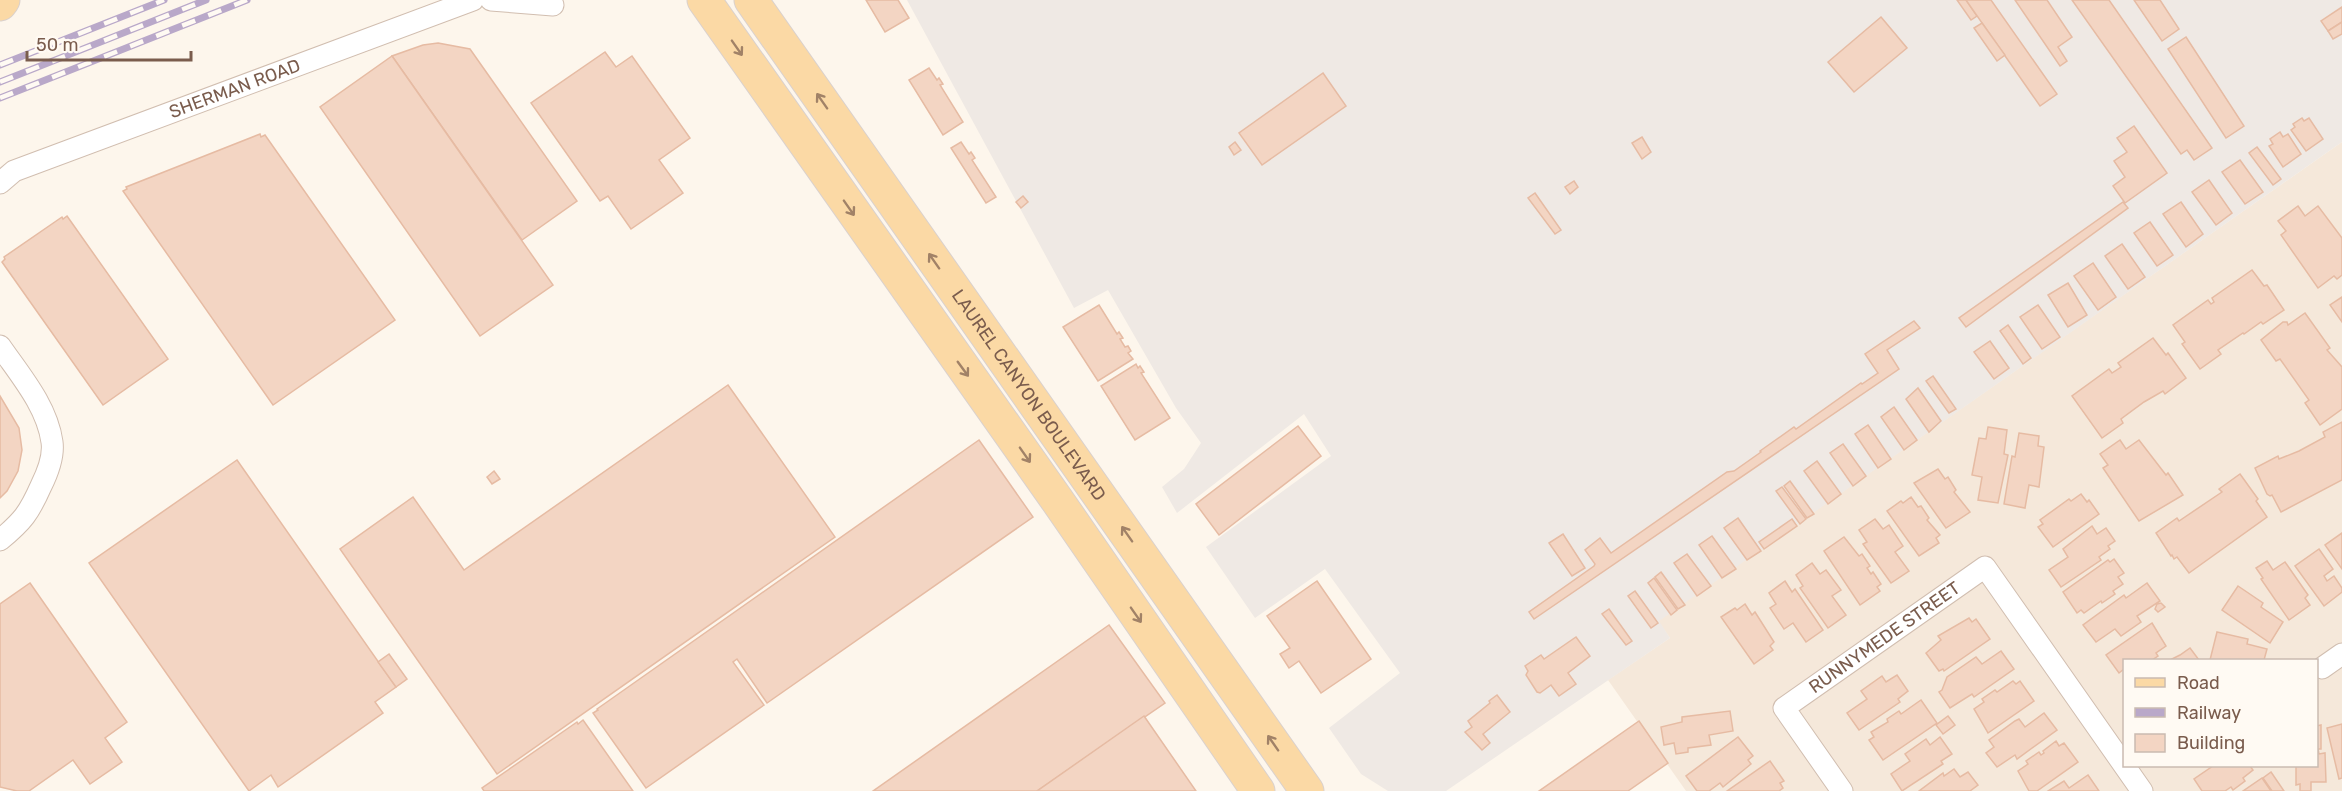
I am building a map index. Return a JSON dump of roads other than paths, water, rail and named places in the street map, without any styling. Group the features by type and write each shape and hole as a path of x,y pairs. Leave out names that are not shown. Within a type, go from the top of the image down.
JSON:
{"main road":[{"path":"0,4 3,0"},
{"name":"LAUREL CANYON BOULEVARD","path":"704,0 1258,791"},
{"name":"LAUREL CANYON BOULEVARD","path":"751,0 1307,791"},
{"path":"991,407 1022,384"}],"street":[{"name":"SHERMAN ROAD","path":"0,183 14,171 473,0"},
{"path":"490,0 553,5"},
{"path":"0,346 43,412 52,444 48,472 33,503 22,522 0,540"},
{"name":"RUNNYMEDE STREET","path":"1842,791 1784,708 1986,567 2123,764"},
{"path":"2322,668 2342,654"},
{"name":"RUNNYMEDE STREET","path":"2125,767 2142,791"}],"railway":[{"path":"0,65 164,0"},
{"path":"0,82 206,0"},
{"path":"0,98 247,0"}]}
